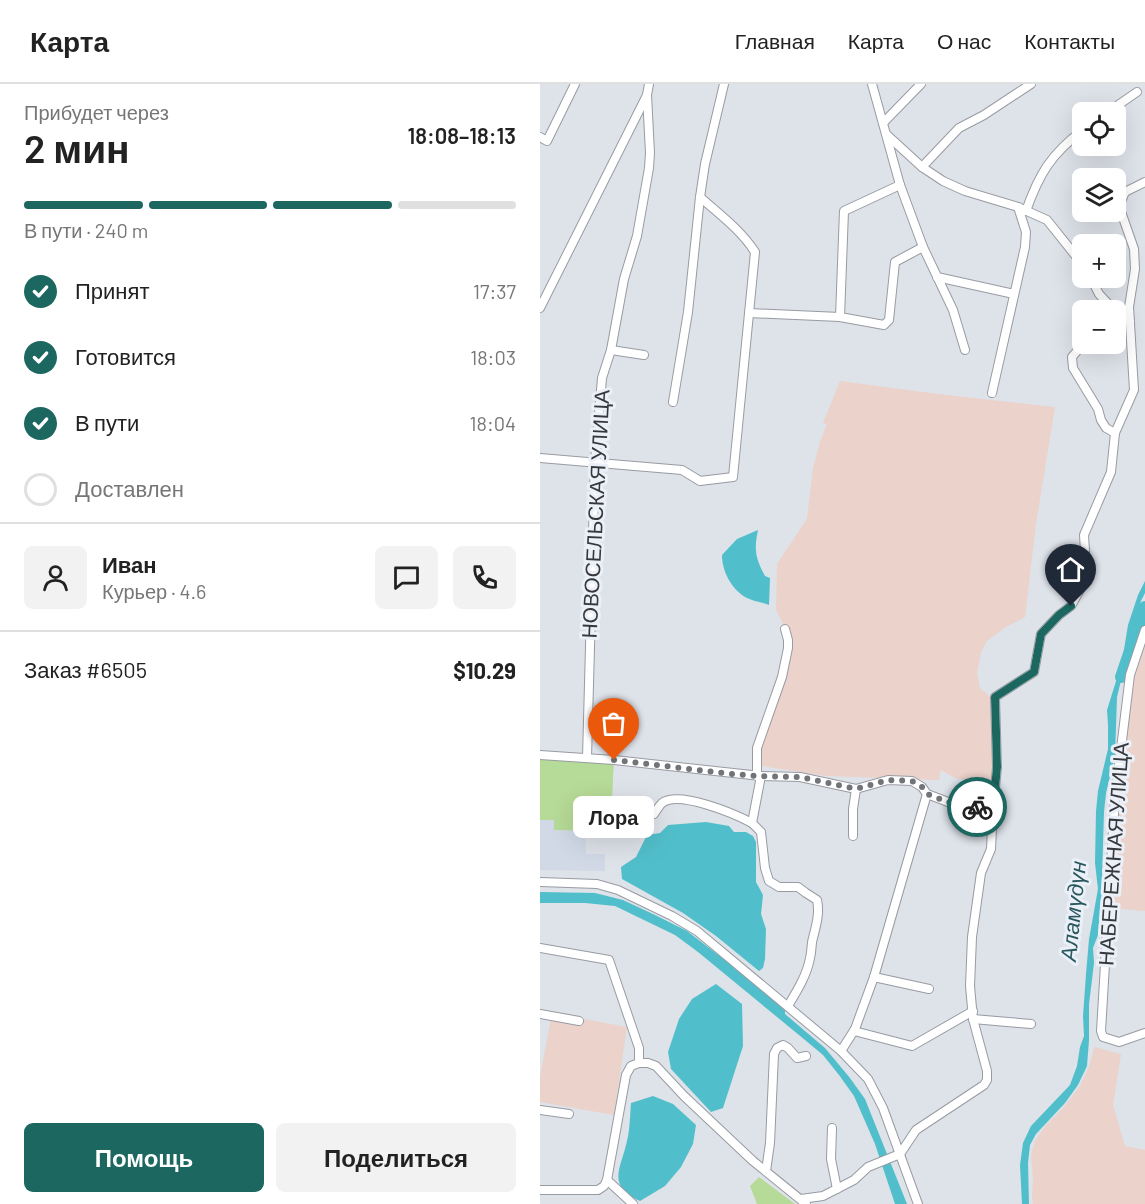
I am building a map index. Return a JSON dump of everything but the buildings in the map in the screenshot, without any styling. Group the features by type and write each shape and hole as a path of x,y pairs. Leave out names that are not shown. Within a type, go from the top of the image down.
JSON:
{"street":[{"path":"540,137 547,141 575,84"},
{"path":"540,308 647,95 649,84"},
{"path":"673,402 688,312 705,164 724,84"},
{"path":"872,84 900,185 923,247 953,310 965,350"},
{"path":"883,123 921,84"},
{"path":"922,166 959,128 984,115 1031,84"},
{"path":"1122,102 1137,92"},
{"name":"НОВОСЕЛЬСКАЯ УЛИЦА","path":"586,758 595,462 602,378 611,350 624,279 637,236 649,168 647,95"},
{"path":"886,134 943,181 1047,220 1072,251"},
{"path":"992,393 1025,248 1026,232 1022,209 1048,162 1072,138"},
{"path":"540,1190 598,1190 604,1186 626,1075 631,1066 639,1063 656,1066 684,1096 753,1161 803,1202 837,1189 854,1180 868,1167 897,1155 916,1130 987,1080 987,1071 973,1015 970,986 972,937 981,873 991,849 992,828 986,808 995,788 997,767 995,697 1034,672 1041,634 1071,606 1083,584 1086,567 1084,535 1111,472 1115,433 1134,390 1129,307 1135,269 1134,249 1119,206 1125,192 1145,182"},
{"path":"840,317 844,211 900,185"},
{"path":"540,458 682,470 700,481 733,477 754,252 748,242 700,197"},
{"path":"749,313 840,317 884,325 890,320 895,262 923,247"},
{"path":"937,277 1014,294"},
{"path":"1126,318 1130,321"},
{"path":"611,350 644,355"},
{"path":"1075,354 1072,357 1073,368 1098,409 1106,428 1115,433"},
{"path":"753,823 759,776 757,748 782,677 788,648 785,629"},
{"name":"НАБЕРЕЖНАЯ УЛИЦА","path":"1145,630 1130,675 1115,798 1101,1031 1103,1037 1119,1042 1145,1033"},
{"path":"540,755 626,761 759,776 800,777 856,789 888,780 912,781 922,787 927,794 956,805 986,808"},
{"path":"853,836 856,789"},
{"path":"841,1051 854,1031 874,977 927,794"},
{"path":"654,814 663,802 674,799 726,810 753,823 761,832 765,868 769,880 779,887 798,887 818,900 810,959 802,983 788,1006"},
{"path":"540,882 597,884 618,890 672,916 697,931 841,1051 868,1079 883,1108 897,1155 918,1204"},
{"path":"540,948 609,960 639,1048 639,1063"},
{"path":"874,977 929,989"},
{"path":"540,1014 579,1021"},
{"path":"854,1031 912,1046 973,1015 1031,1024"},
{"path":"766,1172 774,1054 777,1048 783,1045 797,1058 806,1056"},
{"path":"540,1110 568,1114"},
{"path":"832,1128 831,1159 837,1189"},
{"path":"607,1180 633,1204"}],"shaded area":[{"path":"840,381 1055,407 1036,524 1025,617 1004,628 987,641 981,652 977,673 980,688 993,699 993,784 955,778 941,770 939,780 826,776 756,765 761,736 782,687 792,640 776,610 777,564 807,519 813,468 827,424 823,423"},
{"path":"1145,636 1145,911 1113,908 1114,844 1133,673"},
{"path":"540,820 554,820 554,830 585,831 586,854 605,854 605,871 540,870"},
{"path":"552,1013 627,1027 614,1115 540,1102 540,1077"},
{"path":"1094,1047 1121,1054 1113,1105 1125,1146 1145,1150 1145,1204 1033,1204 1031,1155 1035,1141 1080,1086 1090,1064"}],"green space":[{"path":"540,757 614,760 611,819 592,819 591,831 554,830 554,820 540,820"},
{"path":"759,1177 795,1204 757,1204 750,1186"}],"water":[{"path":"758,530 756,553 765,576 770,578 769,605 740,593 728,579 722,561 722,555 737,539"},
{"path":"1145,581 1145,593 1135,623 1117,697 1115,756 1104,812 1101,911 1098,935 1093,948 1087,1066 1078,1085 1065,1103 1036,1134 1030,1145 1029,1204 1022,1204 1020,1165 1023,1143 1031,1126 1070,1085 1084,1036 1083,1016 1089,939 1098,889 1095,863 1096,811 1098,791 1108,749 1107,710 1122,662 1128,625"},
{"path":"706,822 729,826 734,832 746,832 753,836 756,842 756,882 763,895 761,914 766,929 765,959 763,968 759,971 683,913 622,879 621,867 636,857 647,835 660,833 668,825"},
{"path":"540,892 595,893 623,900 653,914 687,931 785,1009 785,1014 825,1048 865,1099 907,1204 895,1204 875,1144 854,1096 823,1055 675,935 615,906 540,903"},
{"path":"716,984 742,1004 743,1046 723,1108 711,1112 671,1069 668,1052 679,1019 692,999"},
{"path":"653,1096 673,1104 696,1125 693,1144 681,1167 665,1186 640,1201 623,1189 618,1176 628,1136 631,1103"}],"waterway":[{"name":"Аламүдүн","path":"1121,677 1145,607"}],"way so far":[{"path":"614,760 732,774 800,777 856,789 888,780 912,781 922,787 927,794 956,805 977,807"}],"place":[{"name":"Лора","path":"614,760"}],"route":[{"path":"977,807 986,808 995,788 997,767 995,697 1034,672 1041,634 1071,606"}]}
